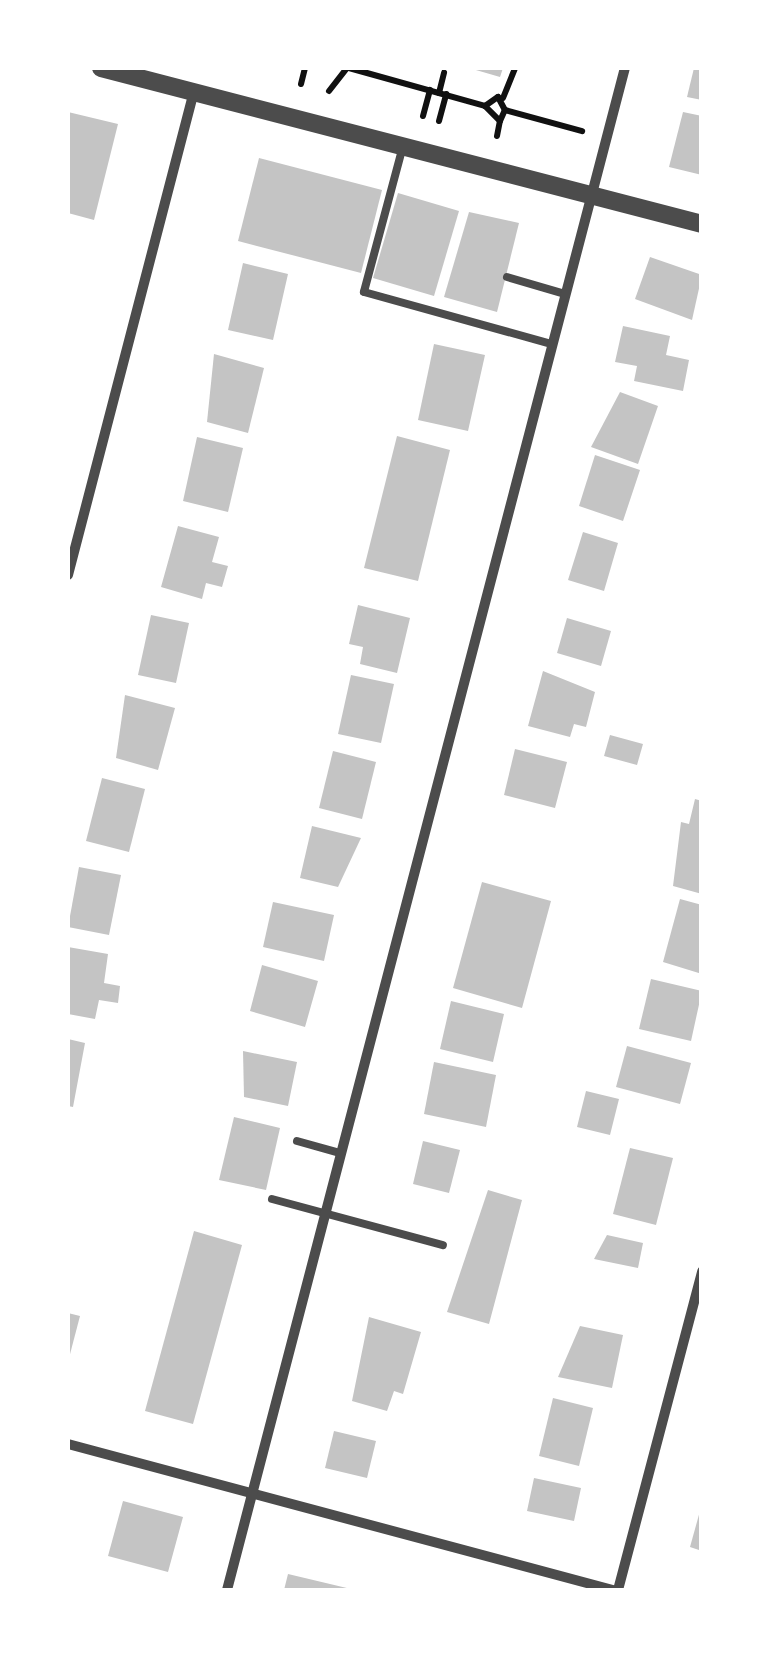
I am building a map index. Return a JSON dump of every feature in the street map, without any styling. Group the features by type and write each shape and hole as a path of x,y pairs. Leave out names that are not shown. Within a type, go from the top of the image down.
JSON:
{"street":[{"path":"101,68 168,76 194,92 702,224"},
{"path":"228,1590 625,68"},
{"path":"68,575 194,92"},
{"path":"68,1444 616,1590 702,1272"}],"lane":[{"path":"402,146 364,292 551,344"},
{"path":"507,277 565,294"},
{"path":"297,1141 340,1154"},
{"path":"272,1200 443,1245"}],"path":[{"path":"301,84 304,68"},
{"path":"329,91 348,68 485,106 500,120"},
{"path":"497,136 505,110 503,98 515,68"},
{"path":"439,120 444,74"},
{"path":"423,116 430,90"},
{"path":"485,106 503,98"},
{"path":"527,116 530,102"},
{"path":"505,110 582,131"}],"building":[{"path":"469,68 503,68 500,77"},
{"path":"694,68 702,68 702,100 687,97"},
{"path":"68,112 118,124 94,220 68,213"},
{"path":"683,112 702,116 702,175 669,167"},
{"path":"259,158 382,190 361,273 238,241"},
{"path":"398,193 459,211 434,296 373,278"},
{"path":"469,212 519,223 497,312 444,297"},
{"path":"650,257 702,275 692,320 635,299"},
{"path":"243,263 288,274 273,340 228,330"},
{"path":"623,326 670,336 666,355 689,360 683,391 634,381 637,366 615,362"},
{"path":"434,344 485,355 468,431 418,420"},
{"path":"214,354 264,368 248,433 207,422"},
{"path":"620,392 658,406 638,464 591,447"},
{"path":"397,436 450,450 418,581 364,568"},
{"path":"197,437 243,448 228,512 183,501"},
{"path":"595,455 640,470 623,521 579,506"},
{"path":"178,526 219,537 212,562 228,566 222,587 206,583 202,599 161,587"},
{"path":"583,532 618,543 604,591 568,580"},
{"path":"358,605 410,618 397,673 360,664 363,647 349,644"},
{"path":"151,615 189,623 176,683 138,675"},
{"path":"567,618 611,631 601,666 557,653"},
{"path":"543,671 595,692 586,727 574,724 570,737 528,726"},
{"path":"351,675 394,684 381,743 338,734"},
{"path":"125,695 175,708 158,770 116,758"},
{"path":"610,735 643,744 637,765 604,756"},
{"path":"515,749 567,762 555,808 504,795"},
{"path":"333,751 376,762 362,819 319,808"},
{"path":"102,778 145,789 129,852 86,841"},
{"path":"695,799 702,801 702,894 673,886 681,822 689,824"},
{"path":"312,826 361,838 338,887 300,878"},
{"path":"79,867 121,875 109,935 68,927"},
{"path":"482,882 551,901 522,1008 453,988"},
{"path":"680,899 702,905 702,974 663,962"},
{"path":"273,902 334,915 324,961 263,947"},
{"path":"68,947 108,954 104,983 120,986 118,1003 99,1000 95,1019 68,1014"},
{"path":"262,965 318,981 305,1027 250,1011"},
{"path":"651,979 702,991 691,1041 639,1029"},
{"path":"451,1001 504,1014 493,1062 440,1049"},
{"path":"68,1039 85,1043 73,1107 68,1106"},
{"path":"627,1046 691,1063 680,1104 616,1087"},
{"path":"243,1051 297,1062 288,1106 244,1097"},
{"path":"434,1062 496,1075 486,1127 424,1114"},
{"path":"586,1091 619,1099 610,1135 577,1127"},
{"path":"234,1117 280,1128 266,1190 219,1180"},
{"path":"423,1141 460,1150 449,1193 413,1184"},
{"path":"630,1148 673,1158 656,1225 613,1214"},
{"path":"488,1190 522,1200 489,1324 447,1312"},
{"path":"194,1231 242,1245 193,1424 145,1411"},
{"path":"607,1235 643,1243 638,1268 594,1259"},
{"path":"68,1313 80,1316 69,1358 68,1358"},
{"path":"369,1317 421,1332 403,1394 394,1391 387,1411 352,1401"},
{"path":"580,1326 623,1335 612,1388 558,1377"},
{"path":"553,1398 593,1408 579,1466 539,1456"},
{"path":"334,1431 376,1441 367,1478 325,1468"},
{"path":"534,1478 581,1488 574,1521 527,1511"},
{"path":"123,1501 183,1517 168,1572 108,1556"},
{"path":"702,1511 702,1551 690,1547"},
{"path":"288,1574 351,1589 351,1590 284,1590"}]}
